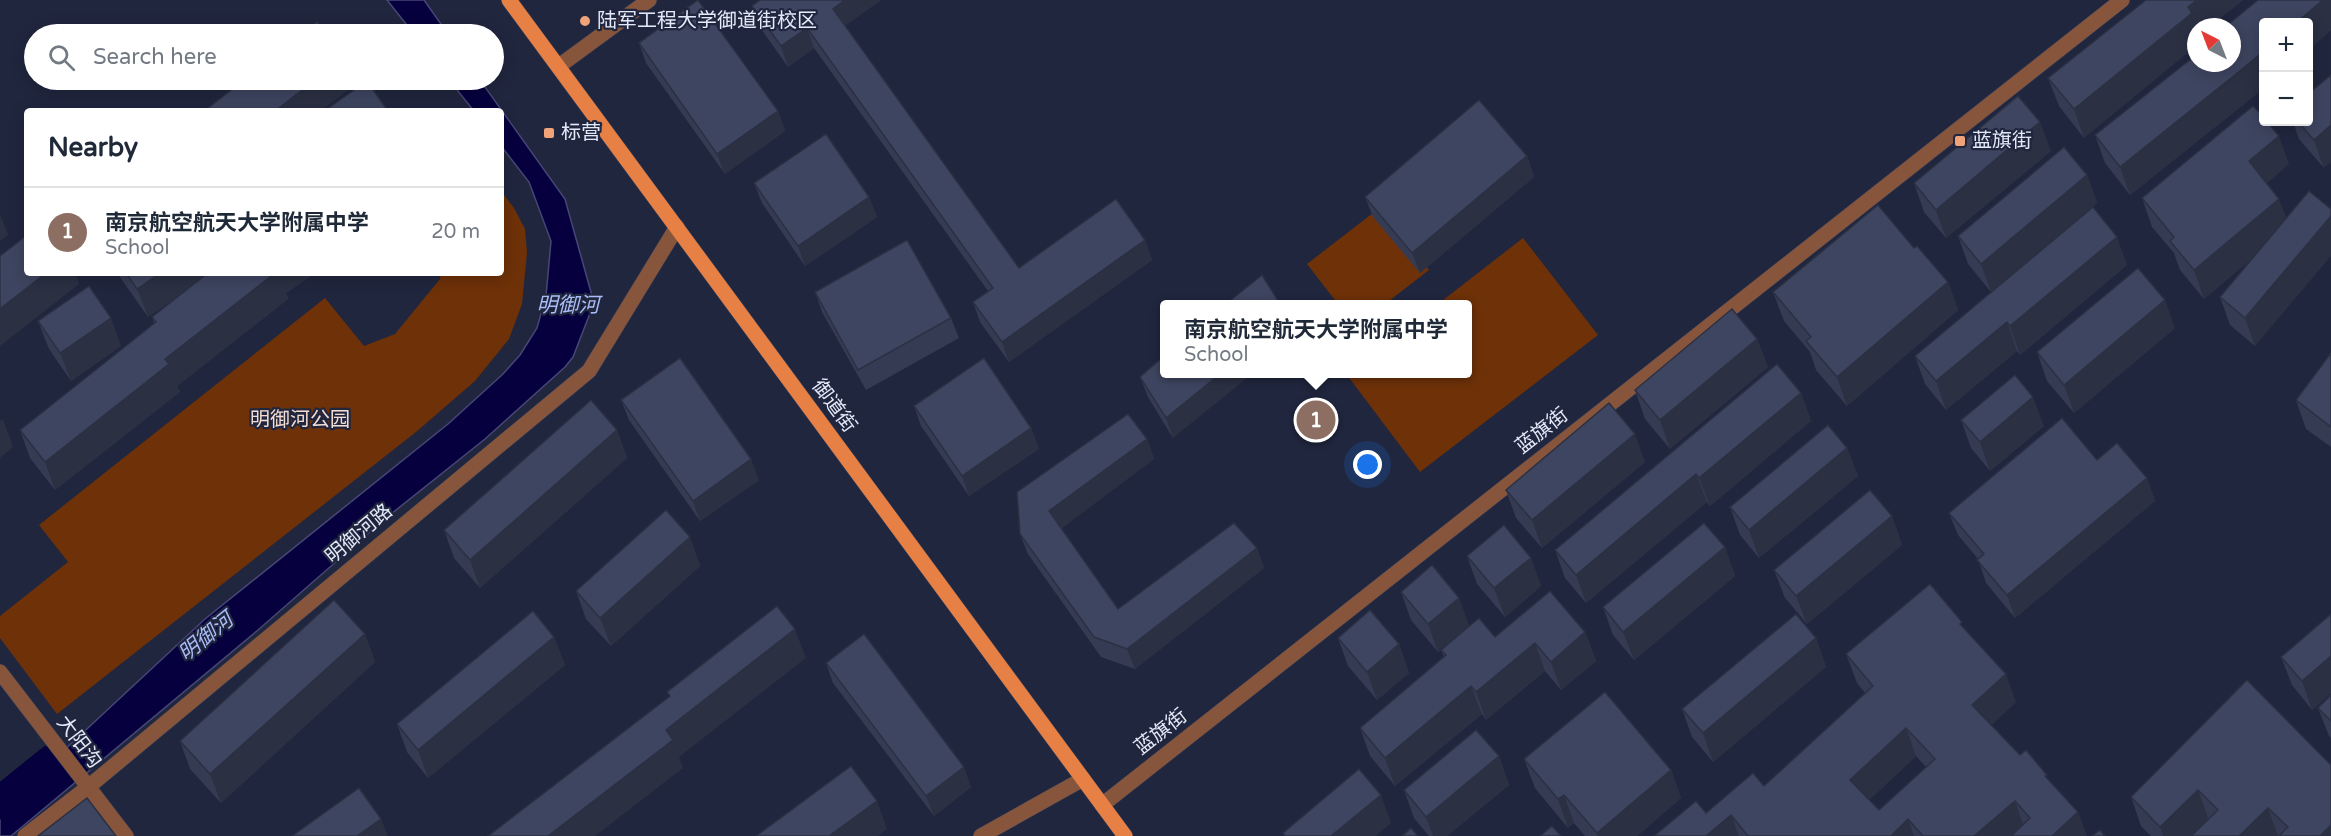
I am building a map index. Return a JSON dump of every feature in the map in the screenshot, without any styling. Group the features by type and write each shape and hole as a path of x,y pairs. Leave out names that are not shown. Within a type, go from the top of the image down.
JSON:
{"main road":[{"name":"御道街","path":"509,0 1125,836"}],"street":[{"path":"559,66 649,0"},
{"name":"蓝旗街","path":"1101,805 2122,0"},
{"name":"明御河路","path":"26,836 589,371 677,227"},
{"name":"大阳沟","path":"0,672 86,787 126,836"},
{"path":"981,836 1083,779"}],"green space":[{"name":"明御河公园","path":"504,195 525,229 527,253 522,304 509,339 475,381 416,432 57,714 0,638 0,616 68,562 39,525 325,298 364,346 395,334 440,276 504,276"},
{"path":"1382,206 1429,270 1390,300 1335,300 1307,264"},
{"path":"1523,238 1598,335 1420,472 1349,378 1472,378 1472,300 1443,300"}],"water":[{"path":"387,0 424,0 441,24 406,24"},
{"name":"明御河","path":"457,90 487,90 500,108 472,108"},
{"name":"明御河","path":"504,114 565,199 594,303 573,357 565,367 485,439 386,518 258,630 11,836 0,836 0,804 60,754 205,619 448,424 503,374 520,355 537,328 546,296 551,241 529,182 504,150"}],"building":[{"path":"698,0 778,111 717,154 639,43"},
{"path":"760,0 845,0 833,9 1019,268 1116,199 1145,240 1002,342 973,302 993,288 807,28 781,46 752,6"},
{"path":"2146,0 2197,0 2188,7 2192,13 2074,109 2048,78"},
{"path":"2258,0 2323,0 2302,18 2259,18 2259,55 2241,70 2241,18 2236,18"},
{"path":"2187,62 2187,72 2238,72 2120,167 2095,135"},
{"path":"2331,75 2331,125 2314,140 2302,126 2313,126 2313,90"},
{"path":"231,90 302,90 279,108 208,108"},
{"path":"354,90 373,90 386,108 328,108"},
{"path":"2018,96 2040,122 1936,210 1914,183"},
{"path":"1479,100 1527,156 1412,253 1365,197"},
{"path":"2253,106 2259,112 2259,126 2270,126 2279,136 2249,161 2279,199 2194,270 2170,241 2174,237 2142,198"},
{"path":"826,134 869,197 798,246 754,183"},
{"path":"2064,147 2087,175 1981,264 1958,236"},
{"path":"2309,191 2331,209 2331,216 2245,318 2220,297"},
{"path":"1878,205 1914,248 1917,246 1948,282 1837,377 1806,341 1811,337 1773,292"},
{"path":"2093,207 2117,237 2010,326 2007,322 1936,381 1915,356"},
{"path":"24,237 24,276 42,276 0,309 0,256"},
{"path":"907,240 951,318 858,370 815,292"},
{"path":"2138,268 2165,300 2064,385 2037,352"},
{"path":"1262,275 1278,300 1231,300"},
{"path":"128,276 156,276 137,289"},
{"path":"204,276 271,276 165,359 169,364 45,462 20,430 156,322 152,317"},
{"path":"89,286 111,318 60,353 38,321"},
{"path":"1732,309 1757,339 1660,420 1635,390"},
{"path":"2331,353 2331,427 2296,400"},
{"path":"680,358 751,459 693,501 621,400"},
{"path":"984,358 1031,428 962,476 914,406"},
{"path":"1160,360 1160,378 1215,378 1166,418 1140,377"},
{"path":"1777,364 1801,393 1699,478 1696,474 1576,575 1555,550"},
{"path":"2015,375 2033,397 1980,442 1961,420"},
{"path":"591,400 617,430 470,560 444,530"},
{"path":"1609,403 1635,434 1532,520 1506,490"},
{"path":"1128,414 1147,439 1049,511 1118,609 1234,523 1257,548 1127,649 1094,637 1020,534 1017,492"},
{"path":"2062,418 2097,460 2117,443 2147,478 2007,595 1977,560 1984,554 1949,513"},
{"path":"1828,425 1847,448 1749,530 1730,507"},
{"path":"1870,490 1892,516 1796,596 1774,570"},
{"path":"666,510 690,537 600,618 576,591"},
{"path":"1704,523 1725,547 1623,632 1603,607"},
{"path":"1504,525 1531,558 1494,588 1467,556"},
{"path":"1432,565 1459,598 1428,624 1401,592"},
{"path":"1930,584 1962,622 1960,624 2006,674 1972,705 2020,755 2026,750 2047,775 2045,776 2078,812 2052,836 2011,836 2030,818 2015,801 1974,836 1923,836 1908,819 1891,836 1748,836 1731,815 1706,836 1654,836 1696,801 1706,813 1753,773 1764,786 1873,686 1846,654","holes":["1906,728 1935,759 1879,810 1850,780"]},
{"path":"1550,591 1585,632 1551,662 1535,643 1476,692 1471,686 1385,758 1360,728 1446,655 1441,650 1479,618 1495,637"},
{"path":"334,600 365,634 210,774 180,741"},
{"path":"777,606 795,629 666,730 673,740 548,836 488,836 670,696 667,692"},
{"path":"1370,610 1399,644 1367,672 1338,638"},
{"path":"533,611 554,637 418,750 397,724"},
{"path":"1796,614 1816,638 1703,733 1682,709"},
{"path":"2331,614 2331,656 2302,681 2281,657"},
{"path":"864,634 964,767 926,796 826,663"},
{"path":"2247,680 2331,765 2331,825 2320,836 2279,836 2288,827 2268,808 2239,836 2191,836 2218,810 2198,790 2160,827 2131,797"},
{"path":"1605,692 1671,770 1597,833 1564,795 1558,799 1524,759"},
{"path":"2331,695 2331,721 2318,708"},
{"path":"1476,730 1499,756 1426,817 1404,790"},
{"path":"851,766 877,801 829,836 756,836"},
{"path":"1359,769 1381,795 1331,836 1285,836 1283,833"},
{"path":"359,788 381,819 357,836 292,836"},
{"path":"87,798 116,836 38,836"},
{"path":"1552,826 1561,836 1540,836"},
{"path":"1411,828 1418,836 1402,836"},
{"path":"2100,830 2105,836 2092,836"}],"waterway":[{"name":"明御河","path":"0,803 52,761"}],"place":[{"name":"陆军工程大学御道街校区","path":"585,21"},
{"name":"标营","path":"549,133"},
{"name":"蓝旗街","path":"1960,141"},
{"name":"南京航空航天大学附属中学","path":"1316,420"}]}
